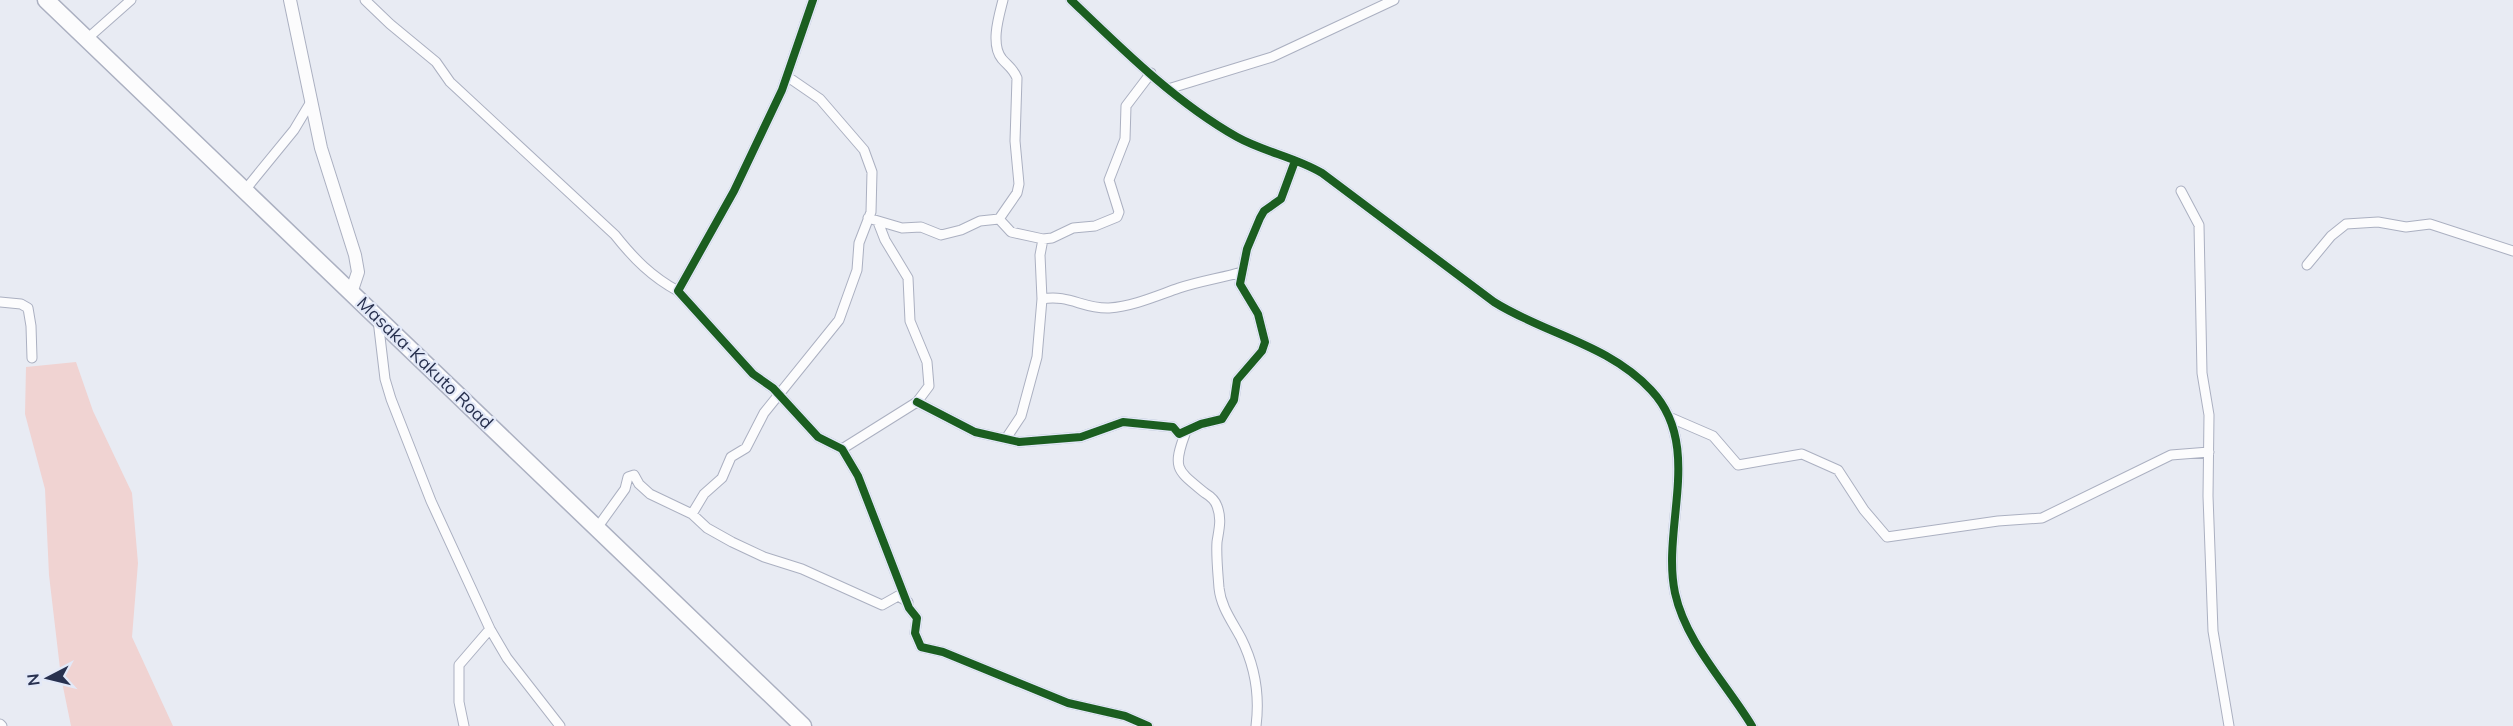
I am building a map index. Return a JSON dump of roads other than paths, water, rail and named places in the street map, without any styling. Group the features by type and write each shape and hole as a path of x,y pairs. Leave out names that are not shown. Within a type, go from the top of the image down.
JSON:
{"highway":[{"name":"Masaka-Kakuto Road","path":"46,0 803,726"}],"street":[{"path":"88,38 131,0"},
{"path":"290,0 321,148 356,255 358,273 351,293"},
{"path":"365,0 436,62 450,82 615,236 634,259 658,280 678,291 753,374 779,396 818,437 842,449 858,476 908,602 917,618 915,633 921,647 943,652 1068,703 1125,716 1148,726"},
{"path":"678,291 734,191 788,77 813,0"},
{"path":"868,218 902,228 921,227 941,235 961,230 972,223 999,219 1017,193 1019,184 1015,141 1017,78 1013,68 1001,58 996,39 1003,0"},
{"path":"1071,0 1168,89 1235,136 1268,152 1295,160 1322,173 1502,307 1596,348 1618,362 1652,391 1669,417 1678,452 1677,497 1671,550 1672,574 1680,610 1696,645 1752,726"},
{"path":"1168,89 1272,57 1394,0"},
{"path":"999,219 1011,232 1043,239 1052,238 1073,228 1095,226 1119,215 1109,180 1125,139 1126,105 1151,73"},
{"path":"692,514 704,494 722,478 731,457 746,448 764,413 839,320 857,270 859,243 868,218 872,178 864,150 820,99 788,77"},
{"path":"245,190 294,130 312,100"},
{"path":"917,402 975,432 1032,442 1081,437 1123,422 1173,427 1179,434 1185,434 1201,424 1222,419 1228,413 1236,396 1237,380 1262,351 1264,333 1258,314 1243,291 1242,272 1247,249 1264,211 1281,199 1295,160"},
{"path":"2181,191 2199,225 2202,373 2209,415 2213,631 2229,726"},
{"path":"842,449 917,402 929,386 927,362 910,321 908,278 885,240 878,222"},
{"path":"2307,265 2331,236 2346,224 2378,222 2406,227 2430,224 2513,251"},
{"path":"1007,438 1012,434 1026,402 1037,357 1042,299 1040,255 1043,239"},
{"path":"1042,299 1056,296 1095,308 1111,308 1160,297 1178,288 1242,272"},
{"path":"0,302 21,304 28,308 32,326 32,358"},
{"path":"377,317 385,379 401,429 490,628 521,677 560,726"},
{"path":"1669,417 1713,436 1738,465 1802,454 1838,470 1864,510 1887,537 1998,521 2042,518 2171,455 2209,452"},
{"path":"1185,434 1176,461 1177,466 1182,475 1217,505 1221,527 1217,543 1219,588 1222,603 1241,638 1253,671 1259,703 1256,726"},
{"path":"597,528 625,489 626,480 631,476 637,478 639,484 650,495 692,514 707,528 764,557 802,569 878,604 886,604 898,596 908,602"},
{"path":"464,726 459,702 459,665 490,628"}]}
